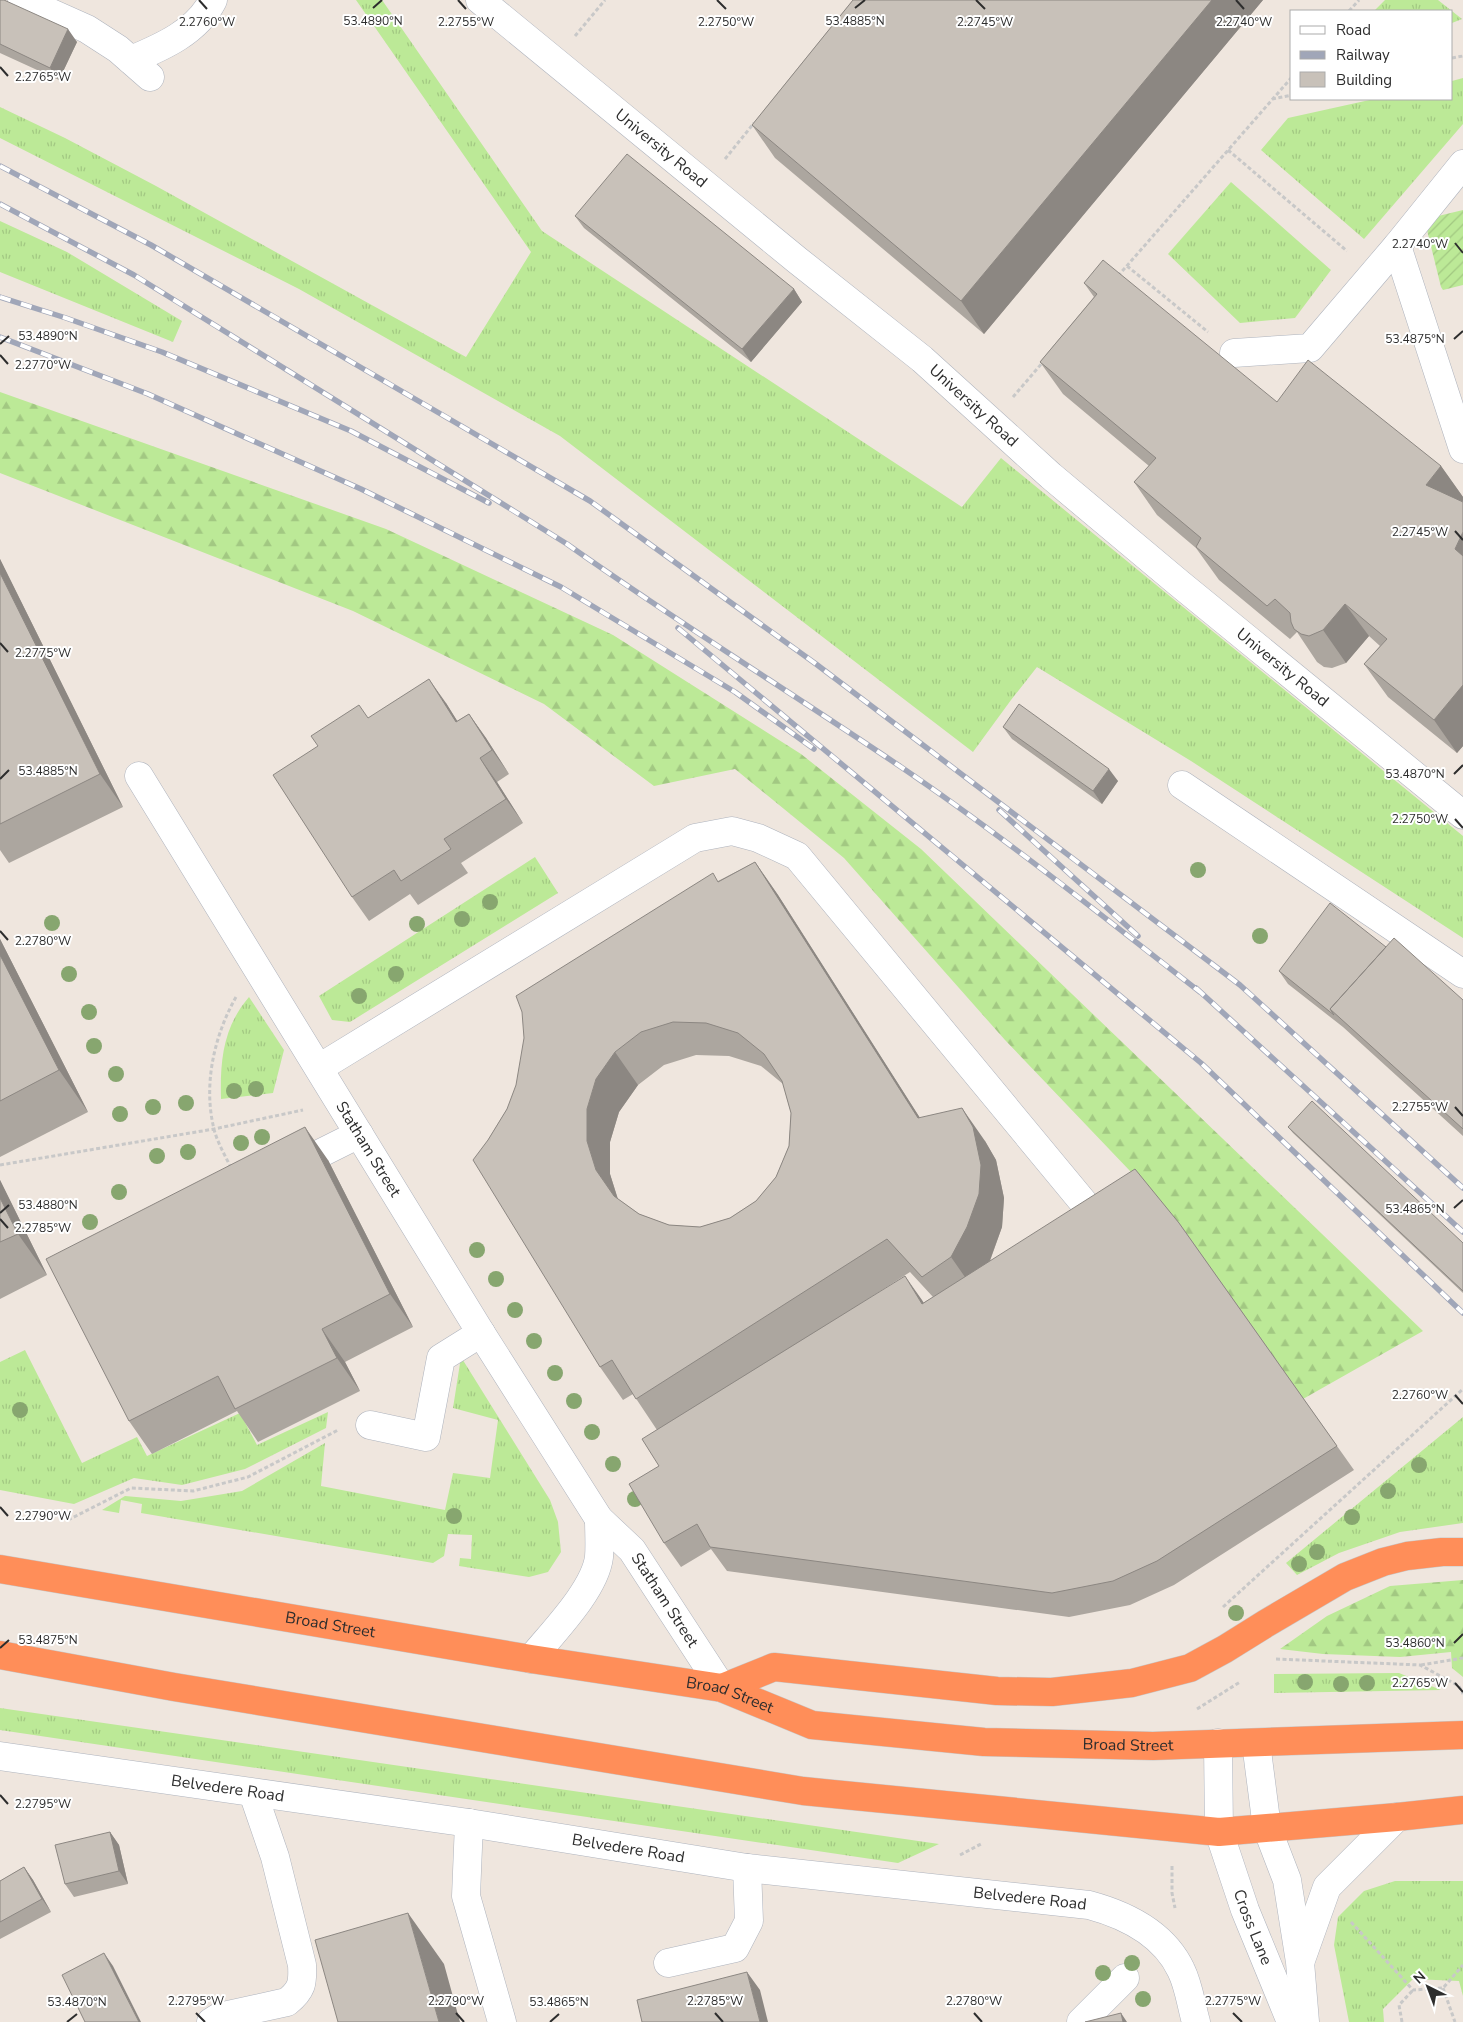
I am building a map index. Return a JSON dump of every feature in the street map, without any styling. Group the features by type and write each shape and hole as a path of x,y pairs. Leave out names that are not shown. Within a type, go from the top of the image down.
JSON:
{"highway":[{"path":"722,1688 774,1667 997,1691 1052,1692 1132,1683 1190,1668 1226,1649 1345,1578 1383,1562 1407,1556 1463,1552"},
{"name":"Broad Street","path":"0,1569 722,1688 812,1725 984,1742 1153,1746 1463,1735"},
{"path":"0,1655 174,1687 803,1791 1219,1832 1463,1810"}],"street":[{"path":"22,0 87,29 118,49 140,69 203,15 213,0"},
{"name":"University Road","path":"480,0 704,185 922,359 1051,476 1463,815"},
{"path":"1234,353 1310,348 1397,246 1463,164"},
{"path":"1397,246 1463,449"},
{"name":"Statham Street","path":"139,776 482,1333 599,1519 632,1550 722,1688"},
{"path":"1182,785 1463,974"},
{"path":"318,1068 695,838 732,831 758,838 797,856 1088,1208"},
{"path":"243,1193 359,1134"},
{"path":"370,1426 426,1437 441,1358 482,1333"},
{"path":"531,1658 584,1594 594,1575 599,1558 599,1519"},
{"name":"Cross Lane","path":"1218,1743 1219,1832 1245,1910 1291,2022"},
{"name":"Cross Lane","path":"1256,1743 1267,1828 1287,1880 1300,1962 1305,2022"},
{"name":"Belvedere Road","path":"0,1756 469,1823 747,1868 1090,1905 1109,1910 1143,1927 1158,1939 1171,1954 1181,1971 1196,2022"},
{"path":"211,2022 219,2017 287,2002 296,1995 303,1982 302,1965 275,1857 253,1793"},
{"path":"1300,1962 1327,1887 1397,1817"},
{"path":"469,1823 466,1896 502,2022"},
{"path":"668,1963 735,1948 749,1921 747,1868"},
{"path":"1081,2022 1125,1978"}],"path":[{"path":"554,61 605,0"},
{"path":"1350,10 1359,0"},
{"path":"1114,280 1290,79"},
{"path":"1272,100 1290,96"},
{"path":"704,185 760,115"},
{"path":"1228,150 1374,273"},
{"path":"1127,266 1234,353"},
{"path":"991,422 1049,355"},
{"path":"243,1193 214,1129 210,1092 216,1045 228,1011 254,964"},
{"path":"0,1165 214,1129 304,1110"},
{"path":"68,1520 131,1488 193,1491 248,1477 348,1424 370,1426"},
{"path":"1420,1665 1463,1658"},
{"path":"1196,1710 1241,1682"},
{"path":"953,1858 988,1841"},
{"path":"1172,1866 1172,1893 1176,1913"},
{"path":"1352,1924 1413,1990"},
{"path":"1402,2022 1399,2005 1413,1990 1444,1988 1463,1966"},
{"path":"1444,1988 1455,2022"}],"green space":[{"path":"356,0 382,0 542,231 962,507 1001,458 1463,836 1463,938 1191,761 1037,667 973,752 560,436 299,289 0,138 0,107 65,138 156,186 466,357 531,252"},
{"path":"1385,0 1438,0 1451,10 1375,10"},
{"path":"1453,12 1462,19 1453,23"},
{"path":"1463,78 1463,124 1364,239 1261,150 1288,118 1369,100 1453,100 1453,81"},
{"path":"1231,182 1331,270 1295,318 1240,323 1168,254"},
{"path":"1463,210 1463,285 1443,290 1426,226 1430,218"},
{"path":"0,221 67,252 182,321 173,342 0,272"},
{"path":"0,392 386,529 613,635 801,754 921,849 1423,1331 1303,1399 1195,1247 1151,1193 1005,1040 844,858 735,769 654,786 544,704 353,611 0,473"},
{"path":"535,857 558,893 350,1022 332,1020 319,996"},
{"path":"249,997 284,1050 273,1093 221,1099 221,1071 228,1032 240,1008"},
{"path":"25,1350 82,1463 137,1437 147,1456 240,1413 257,1445 328,1412 326,1428 245,1469 182,1485 134,1478 74,1504 0,1490 0,1362"},
{"path":"461,1357 550,1500 558,1522 561,1552 548,1572 529,1577 459,1566 460,1558 471,1559 472,1535 448,1534 444,1556 433,1563 141,1513 142,1504 121,1500 119,1513 102,1510 125,1496 181,1501 242,1491 325,1443 321,1486 445,1510 453,1473 490,1478 498,1420 453,1408"},
{"path":"1463,1417 1463,1523 1400,1532 1339,1553 1297,1575 1286,1563"},
{"path":"1463,1580 1463,1677 1452,1668 1451,1652 1400,1657 1323,1654 1280,1649 1327,1616 1390,1586"},
{"path":"1399,1673 1441,1690 1274,1693 1274,1674"},
{"path":"0,1708 939,1844 898,1863 0,1730"},
{"path":"1395,1881 1463,1881 1463,1996 1459,1981 1413,1979 1383,2009 1384,2022 1349,2022 1334,1945 1338,1917 1364,1891"}],"building":[{"path":"0,0 4,0 68,29 50,68 0,44"},
{"path":"853,0 1212,0 961,301 752,125"},
{"path":"627,154 794,289 742,349 575,216"},
{"path":"1103,260 1277,402 1308,360 1441,466 1426,485 1463,502 1463,532 1455,549 1463,556 1463,685 1434,720 1364,664 1387,639 1345,604 1323,630 1309,636 1301,634 1294,629 1290,613 1275,599 1267,606 1196,547 1201,538 1134,482 1156,458 1040,362 1097,294 1084,283"},
{"path":"0,573 100,774 0,824"},
{"path":"429,679 456,722 469,714 492,750 480,758 506,799 444,839 451,849 401,881 394,870 352,897 273,775 318,746 311,736 359,705 368,718"},
{"path":"1019,704 1109,769 1093,791 1003,727"},
{"path":"755,862 918,1118 962,1108 973,1127 981,1165 979,1194 967,1227 951,1257 922,1277 887,1239 636,1399 612,1360 600,1367 473,1160 507,1109 516,1085 524,1038 522,1012 516,996 713,873 718,882","holes":["673,1022 706,1023 738,1033 764,1054 782,1081 791,1113 789,1146 776,1177 756,1201 730,1218 700,1227 669,1225 639,1214 614,1196 596,1170 587,1141 587,1109 596,1079 615,1052 641,1032"]},
{"path":"1330,903 1386,947 1330,1009 1334,1015 1279,971"},
{"path":"1394,938 1463,1000 1463,1129 1330,1009"},
{"path":"0,955 59,1070 0,1101"},
{"path":"1312,1101 1463,1243 1463,1291 1288,1127"},
{"path":"305,1127 390,1294 322,1329 337,1358 235,1409 218,1376 129,1421 46,1259"},
{"path":"1135,1169 1179,1223 1337,1446 1157,1561 1113,1581 1052,1593 710,1547 697,1524 664,1543 629,1484 659,1466 642,1439 905,1276 922,1304"},
{"path":"0,1198 18,1234 0,1242"},
{"path":"110,1832 119,1871 65,1884 55,1845"},
{"path":"24,1867 42,1899 0,1922 0,1881"},
{"path":"408,1913 439,2022 338,2022 315,1940"},
{"path":"104,1953 139,2022 85,2022 62,1975"},
{"path":"747,1972 760,2022 642,2022 637,2000"},
{"path":"1121,2013 1123,2022 1085,2022"}],"railway":[{"path":"0,166 151,245 590,501 816,664 1240,985 1463,1188"},
{"path":"0,204 134,275 567,544 901,767 1052,877 1200,992"},
{"path":"0,297 162,352 351,431 489,503"},
{"path":"0,337 148,394 361,489 561,587 735,692 814,749"},
{"path":"678,628 1201,1063 1463,1313"},
{"path":"999,810 1138,936"},
{"path":"1196,988 1463,1232"}]}
